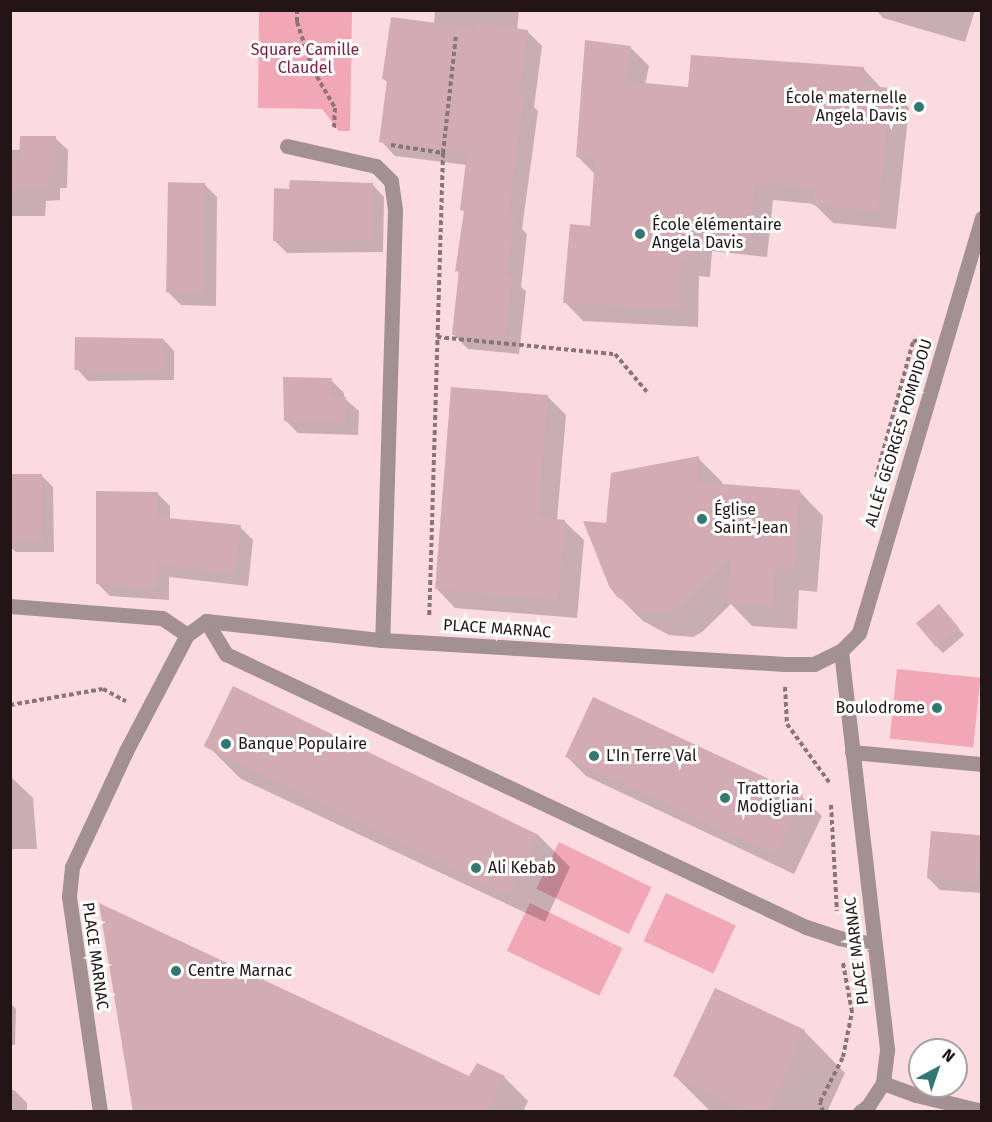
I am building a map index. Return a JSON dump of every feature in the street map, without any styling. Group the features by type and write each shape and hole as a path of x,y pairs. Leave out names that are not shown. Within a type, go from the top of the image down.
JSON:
{"street":[{"path":"287,146 376,166 391,181 395,210 382,640"},
{"name":"ALLÉE GEORGES POMPIDOU","path":"841,651 859,633 981,222"},
{"path":"10,606 162,618 187,635"},
{"path":"206,621 226,654 806,927 839,938 874,944"},
{"name":"PLACE MARNAC","path":"100,1112 69,896 72,867 147,711 187,635 206,621 382,640 784,664 814,664 841,651 887,1050 883,1083 868,1106 860,1112"},
{"path":"852,752 981,764"},
{"path":"883,1083 916,1095 981,1111"}],"path":[{"path":"443,153 456,36"},
{"path":"437,337 615,354 647,392"},
{"path":"784,664 786,724 829,780 830,792"},
{"path":"10,705 103,689 147,711"},
{"path":"823,1112 820,1102 843,1058 852,1012 839,938 831,803"}],"green space":[{"name":"Square Camille Claudel","path":"259,11 352,11 350,131 339,131 322,109 258,108"},
{"name":"Boulodrome","path":"897,669 981,678 973,747 890,739"},
{"path":"559,842 652,887 629,934 536,889"},
{"path":"666,893 736,926 713,974 644,941"},
{"path":"530,903 623,948 599,996 507,951"}],"building":[{"path":"391,17 475,28 475,23 528,30 519,95 524,95 508,217 514,218 507,275 512,275 505,340 452,335 459,270 455,272 464,211 460,210 467,153 379,142 387,80 382,79"},
{"path":"585,40 631,46 624,81 688,87 691,55 864,67 862,85 891,88 878,211 813,205 814,188 755,182 749,239 694,233 692,259 681,258 680,309 563,303 570,224 590,226 595,158 576,157"},
{"path":"20,136 56,136 55,177 49,176 48,189 10,190 10,160 19,160"},
{"path":"290,180 373,183 371,240 273,241 274,188 289,189"},
{"path":"168,182 205,183 203,293 166,292"},
{"path":"75,337 163,339 162,372 74,370"},
{"path":"283,377 332,378 332,396 346,397 346,423 284,421"},
{"path":"451,387 548,395 538,517 565,520 558,600 435,589"},
{"name":"Église Saint-Jean","path":"699,456 697,482 800,490 794,569 775,567 773,606 727,602 731,556 678,608 668,613 643,611 617,597 609,586 583,521 606,523 611,473"},
{"path":"10,474 42,474 42,541 10,541"},
{"path":"96,491 158,492 157,517 241,525 235,573 157,564 156,588 96,584"},
{"path":"939,604 959,628 936,647 916,623"},
{"path":"233,686 538,835 508,895 204,746"},
{"path":"593,697 803,795 775,855 565,757"},
{"path":"931,831 981,835 977,882 927,878"},
{"name":"Centre Marnac","path":"99,903 469,1076 477,1063 505,1076 486,1112 133,1112"},
{"path":"715,988 805,1030 767,1112 747,1112 673,1076"}],"place":[{"name":"École maternelle Angela Davis","path":"919,107"},
{"name":"École élémentaire Angela Davis","path":"640,234"},
{"name":"Église Saint-Jean","path":"702,519"},
{"name":"Boulodrome","path":"937,708"},
{"name":"Banque Populaire","path":"226,744"},
{"name":"L'In Terre Val","path":"594,756"},
{"name":"Trattoria Modigliani","path":"725,798"},
{"name":"Ali Kebab","path":"476,868"},
{"name":"Centre Marnac","path":"176,971"}]}
